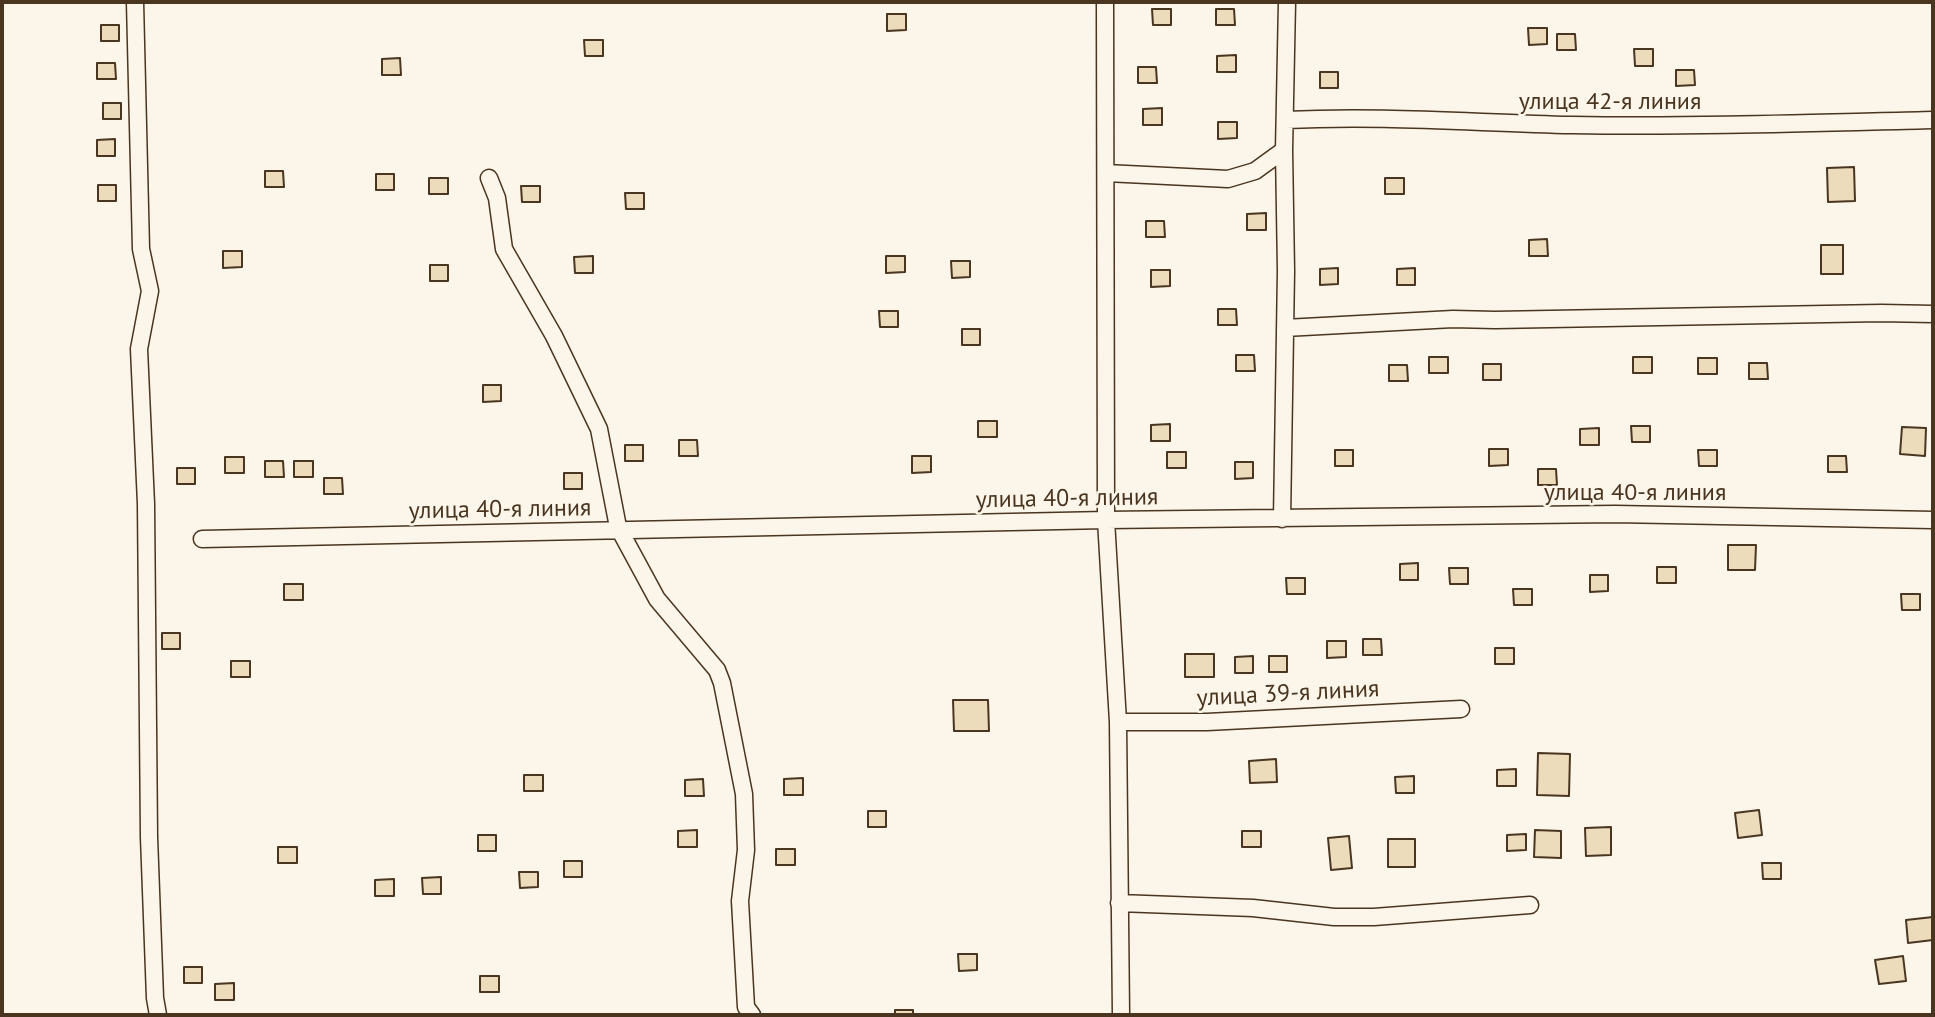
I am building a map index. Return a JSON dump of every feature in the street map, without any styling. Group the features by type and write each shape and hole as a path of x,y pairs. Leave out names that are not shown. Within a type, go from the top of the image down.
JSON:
{"street":[{"path":"135,2 141,249 150,291 139,349 146,504 149,850 158,1015"},
{"path":"1105,2 1106,520 1118,722 1121,1015"},
{"path":"1282,519 1287,2"},
{"name":"улица 42-я линия","path":"1286,120 1339,117 1516,124 1690,126 1933,120"},
{"path":"1106,173 1228,178 1255,171 1284,150"},
{"path":"489,178 497,198 504,249 554,335 599,429 620,531 657,599 717,670 722,683 744,794 746,850 740,901 746,1007 752,1015"},
{"path":"1285,328 1452,319 1933,314"},
{"name":"улица 40-я линия","path":"202,539 1106,520 1615,514 1933,520"},
{"name":"улица 39-я линия","path":"1118,722 1207,722 1461,709"},
{"path":"1119,903 1253,908 1334,917 1374,917 1530,905"}],"building":[{"path":"1152,9 1171,9 1171,25 1153,25"},
{"path":"1216,9 1234,9 1235,25 1216,25"},
{"path":"887,14 906,14 906,30 887,31"},
{"path":"101,25 119,25 119,41 101,41"},
{"path":"1528,28 1547,28 1547,44 1529,45"},
{"path":"1557,34 1575,34 1576,50 1557,50"},
{"path":"584,40 603,40 603,56 585,56"},
{"path":"1634,49 1653,49 1653,66 1635,66"},
{"path":"1236,55 1236,72 1217,72 1217,56"},
{"path":"400,58 401,75 382,75 382,59"},
{"path":"97,63 115,63 116,79 97,79"},
{"path":"1138,67 1156,67 1157,83 1138,83"},
{"path":"1676,70 1694,70 1695,85 1676,86"},
{"path":"1320,72 1338,72 1338,88 1320,88"},
{"path":"103,103 121,103 121,119 103,119"},
{"path":"1162,108 1162,125 1143,125 1143,109"},
{"path":"1218,122 1237,122 1237,138 1218,139"},
{"path":"115,139 115,156 97,156 97,140"},
{"path":"1854,167 1855,201 1828,202 1827,168"},
{"path":"265,171 283,171 284,187 265,187"},
{"path":"376,174 394,174 394,190 376,190"},
{"path":"429,178 448,178 448,194 429,194"},
{"path":"1385,178 1404,178 1404,194 1385,194"},
{"path":"98,185 116,185 116,201 98,201"},
{"path":"521,186 540,186 540,202 522,202"},
{"path":"625,193 644,193 644,209 626,209"},
{"path":"1266,213 1266,230 1247,230 1247,214"},
{"path":"1146,221 1164,221 1165,237 1146,237"},
{"path":"1547,239 1548,256 1529,256 1529,240"},
{"path":"1821,245 1843,245 1843,274 1821,274"},
{"path":"223,251 242,251 242,267 223,268"},
{"path":"593,256 593,273 575,273 574,257"},
{"path":"886,256 905,256 905,272 886,273"},
{"path":"951,261 970,261 970,277 952,278"},
{"path":"430,265 448,265 448,281 430,281"},
{"path":"1338,268 1338,284 1320,285 1320,269"},
{"path":"1415,268 1415,285 1397,285 1397,269"},
{"path":"1151,270 1170,270 1170,286 1151,287"},
{"path":"1218,309 1236,309 1237,325 1218,325"},
{"path":"879,311 898,311 898,327 880,327"},
{"path":"962,329 980,329 980,345 962,345"},
{"path":"1236,355 1254,355 1255,371 1236,371"},
{"path":"1429,357 1448,357 1448,373 1429,373"},
{"path":"1633,357 1652,357 1652,373 1633,373"},
{"path":"1698,358 1717,358 1717,374 1698,374"},
{"path":"1749,363 1767,363 1768,379 1749,379"},
{"path":"1483,364 1501,364 1501,380 1483,380"},
{"path":"1389,365 1407,365 1408,381 1389,381"},
{"path":"483,385 501,385 501,401 483,402"},
{"path":"978,421 997,421 997,437 978,437"},
{"path":"1170,424 1170,441 1151,441 1151,425"},
{"path":"1631,426 1650,426 1650,442 1632,442"},
{"path":"1902,427 1926,428 1925,456 1900,454"},
{"path":"1599,428 1599,445 1580,445 1580,429"},
{"path":"679,440 697,440 698,456 679,456"},
{"path":"625,445 643,445 643,461 625,461"},
{"path":"1489,449 1508,449 1508,465 1489,466"},
{"path":"1335,450 1353,450 1353,466 1335,466"},
{"path":"1698,450 1717,450 1717,466 1699,466"},
{"path":"1167,452 1186,452 1186,468 1167,468"},
{"path":"912,456 931,456 931,472 912,473"},
{"path":"1828,456 1846,456 1847,472 1828,472"},
{"path":"225,457 244,457 244,473 225,473"},
{"path":"265,461 283,461 284,477 265,477"},
{"path":"294,461 313,461 313,477 294,477"},
{"path":"1235,462 1253,462 1253,478 1235,479"},
{"path":"177,468 195,468 195,484 177,484"},
{"path":"1538,469 1556,469 1557,485 1538,485"},
{"path":"564,473 582,473 582,489 564,489"},
{"path":"324,478 342,478 343,494 324,494"},
{"path":"1728,545 1756,545 1755,570 1728,570"},
{"path":"1418,563 1418,580 1400,580 1400,564"},
{"path":"1657,567 1676,567 1676,583 1657,583"},
{"path":"1449,568 1468,568 1468,584 1450,584"},
{"path":"1590,575 1608,575 1608,591 1590,592"},
{"path":"1286,578 1305,578 1305,594 1287,594"},
{"path":"284,584 303,584 303,600 284,600"},
{"path":"1513,589 1532,589 1532,605 1514,605"},
{"path":"1901,594 1920,594 1920,610 1902,610"},
{"path":"162,633 180,633 180,649 162,649"},
{"path":"1363,639 1381,639 1382,655 1363,655"},
{"path":"1327,641 1346,641 1346,657 1327,658"},
{"path":"1495,648 1514,648 1514,664 1495,664"},
{"path":"1185,654 1214,654 1214,677 1185,677"},
{"path":"1253,656 1253,673 1235,673 1235,657"},
{"path":"1269,656 1287,656 1287,672 1269,672"},
{"path":"231,661 250,661 250,677 231,677"},
{"path":"953,700 988,700 989,731 954,731"},
{"path":"1538,753 1570,754 1569,796 1537,795"},
{"path":"1276,759 1277,782 1250,783 1249,761"},
{"path":"1516,769 1516,786 1497,786 1497,770"},
{"path":"524,775 543,775 543,791 524,791"},
{"path":"1414,776 1414,793 1396,793 1395,777"},
{"path":"803,778 803,795 784,795 784,779"},
{"path":"703,779 704,796 685,796 685,780"},
{"path":"1759,810 1762,835 1738,838 1735,813"},
{"path":"868,811 886,811 886,827 868,827"},
{"path":"1611,827 1611,855 1586,856 1585,828"},
{"path":"697,830 697,847 678,847 678,831"},
{"path":"1535,830 1561,831 1561,858 1534,857"},
{"path":"1242,831 1261,831 1261,847 1242,847"},
{"path":"1526,834 1526,850 1507,851 1507,835"},
{"path":"478,835 496,835 496,851 478,851"},
{"path":"1349,836 1352,868 1331,870 1328,838"},
{"path":"1388,839 1415,839 1415,867 1388,867"},
{"path":"278,847 297,847 297,863 278,863"},
{"path":"776,849 795,849 795,865 776,865"},
{"path":"564,861 582,861 582,877 564,877"},
{"path":"1762,863 1781,863 1781,879 1763,879"},
{"path":"519,872 538,872 538,887 520,888"},
{"path":"441,877 441,894 423,894 422,878"},
{"path":"394,879 394,896 375,896 375,880"},
{"path":"1933,917 1933,940 1908,943 1906,920"},
{"path":"958,954 977,954 977,970 959,971"},
{"path":"1903,956 1906,981 1879,984 1875,960"},
{"path":"184,967 202,967 202,983 184,983"},
{"path":"480,976 499,976 499,992 480,992"},
{"path":"234,983 234,1000 215,1000 215,984"},
{"path":"895,1010 913,1010 913,1015 895,1015"}]}
